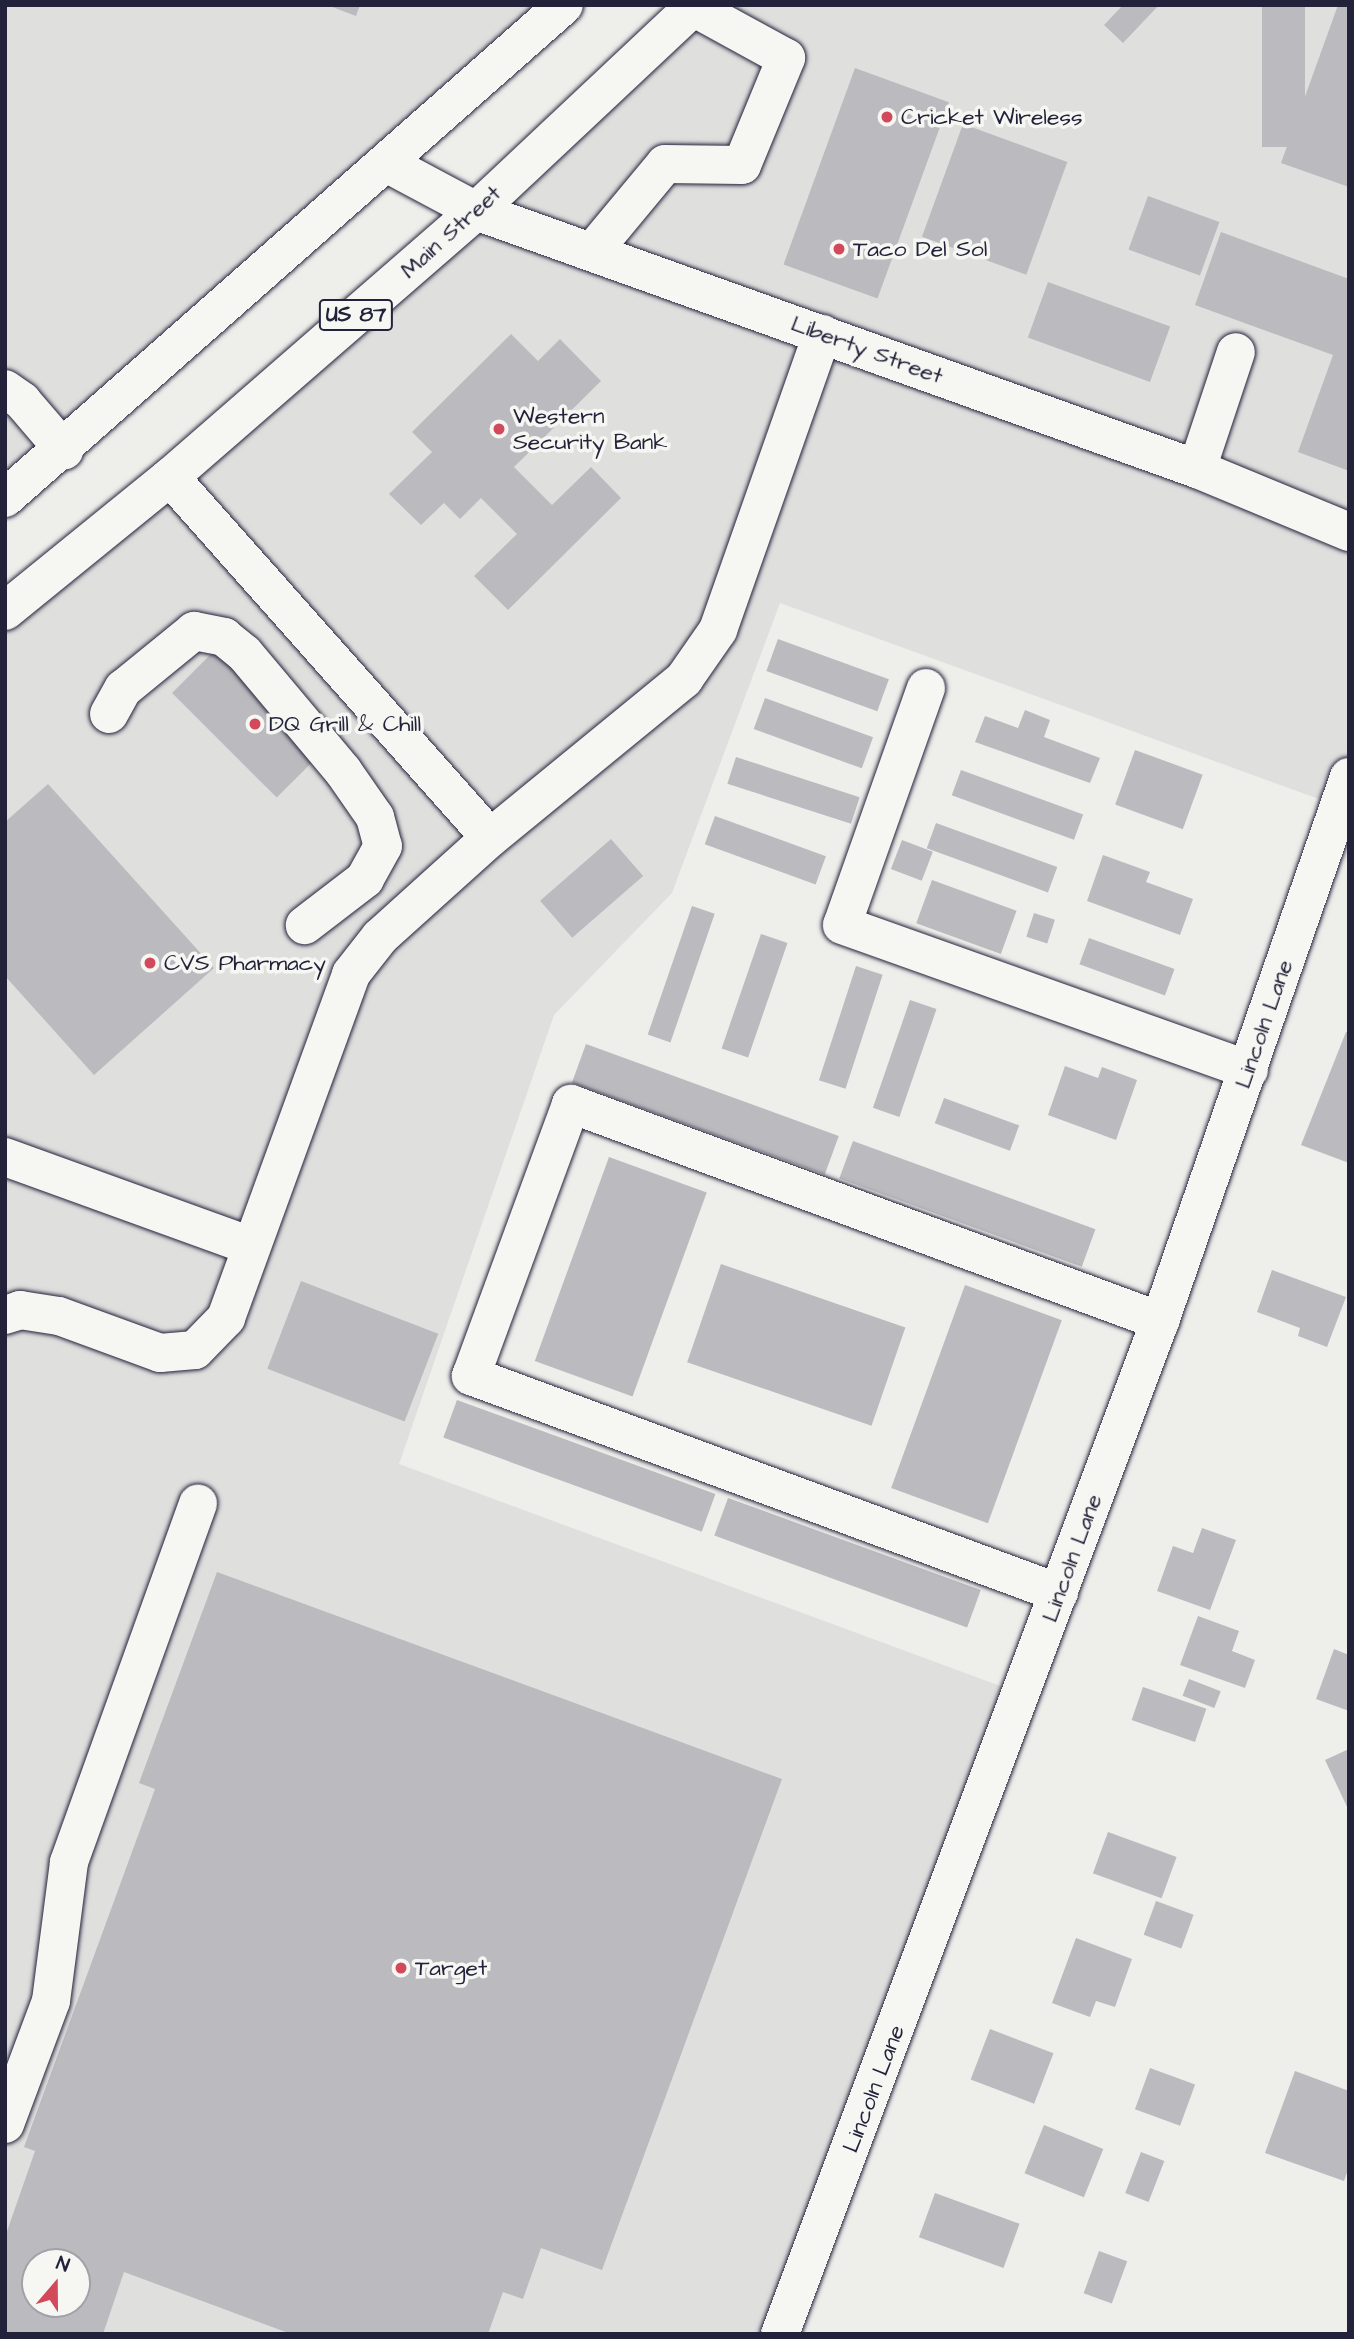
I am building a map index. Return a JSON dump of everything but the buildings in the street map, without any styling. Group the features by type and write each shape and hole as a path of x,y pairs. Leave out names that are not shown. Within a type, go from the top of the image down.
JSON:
{"street":[{"path":"5,498 64,450 564,5"},
{"path":"592,252 665,164 742,165 786,58 694,6"},
{"name":"Main Street","path":"5,611 170,477 476,211 694,6"},
{"name":"Liberty Street","path":"388,164 476,211 1197,469 1349,532"},
{"path":"5,1315 20,1310 59,1316 160,1353 195,1350 226,1318 351,974 380,937 490,838 684,679 718,630 822,334"},
{"path":"1197,469 1236,352"},
{"path":"5,389 22,401 64,450"},
{"path":"170,477 490,838"},
{"path":"109,714 123,689 194,631 225,638 244,653 344,772 375,817 383,846 365,879 305,925"},
{"path":"926,688 842,925 1249,1070"},
{"name":"Lincoln Lane","path":"780,2334 1160,1321 1349,776"},
{"path":"1059,1593 471,1376 566,1117 571,1104 1160,1321"},
{"path":"5,1157 251,1246"},
{"path":"5,2124 51,2001 69,1862 198,1503"}],"shaded area":[{"path":"5,5 549,5 5,488"},
{"path":"690,5 1349,5 1349,778 1338,806 780,603 672,893 554,1015 399,1464 1022,1694 778,2334 5,2334 5,611"}],"place":[{"name":"Cricket Wireless","path":"887,117"},
{"name":"Taco Del Sol","path":"839,249"},
{"name":"Western Security Bank","path":"499,429"},
{"name":"DQ Grill & Chill","path":"255,724"},
{"name":"CVS Pharmacy","path":"150,963"},
{"name":"Target","path":"401,1968"}]}
